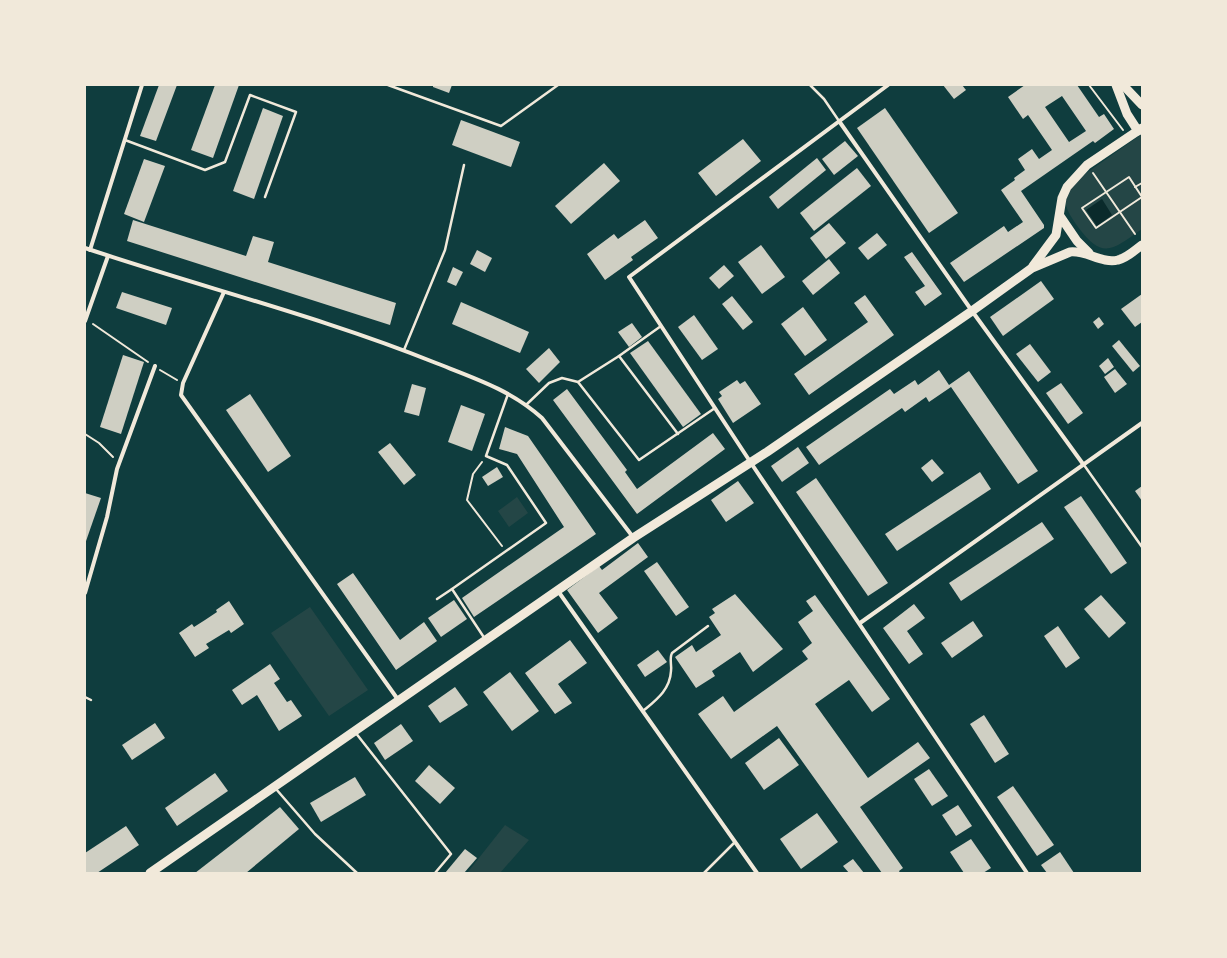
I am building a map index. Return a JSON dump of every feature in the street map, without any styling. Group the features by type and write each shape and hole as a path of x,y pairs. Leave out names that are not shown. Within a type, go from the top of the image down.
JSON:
{"main road":[{"path":"1032,268 1056,235 1062,198 1067,187 1087,165 1140,130 1127,114 1116,85"},
{"path":"1124,85 1142,104"},
{"path":"1060,216 1077,241 1091,255"},
{"path":"150,873 633,538 751,463 1032,268 1070,252 1083,252 1104,260 1118,260 1142,245"}],"street":[{"path":"142,85 87,249 404,350 508,393 527,404 542,418 633,538"},
{"path":"888,85 629,277 751,463 1027,873"},
{"path":"839,121 972,311 1083,464"},
{"path":"85,320 108,256"},
{"path":"224,292 183,383 181,395 399,701"},
{"path":"85,593 107,517 117,469 155,366"},
{"path":"860,623 1142,423"},
{"path":"558,590 757,873"}],"lane":[{"path":"388,85 501,126 558,85"},
{"path":"810,85 824,99 839,121"},
{"path":"124,140 205,170 225,162 250,96 296,112 265,197"},
{"path":"404,350 445,250 464,166"},
{"path":"578,382 619,356 661,326"},
{"path":"619,356 678,434"},
{"path":"527,404 549,383 562,378 578,382 639,460 715,408"},
{"path":"437,599 546,523 507,465 486,456 508,393"},
{"path":"1083,464 1142,547"},
{"path":"452,589 486,641"},
{"path":"643,711 661,697 670,680 670,657 672,653 708,626"},
{"path":"85,697 91,700"},
{"path":"354,732 451,854 435,873"},
{"path":"274,787 315,834 357,873"},
{"path":"704,873 735,842"}],"path":[{"path":"1089,85 1128,138"},
{"path":"1091,170 1135,234"},
{"path":"1129,177 1135,187 1142,197 1096,228 1082,208 1129,177"},
{"path":"1135,187 1142,183"},
{"path":"85,320 183,383"},
{"path":"85,434 110,451 116,460 117,469"},
{"path":"486,456 473,474 467,500 505,551"}],"shaded area":[{"path":"1142,134 1142,229 1116,246 1102,248 1087,238 1078,227 1068,211 1065,199 1075,181"},
{"path":"1102,199 1112,215 1097,226 1086,210"},
{"path":"517,497 528,513 509,527 498,511"},
{"path":"310,607 368,690 329,716 271,633"},
{"path":"505,825 529,840 500,873 467,873"}],"building":[{"path":"159,85 177,85 156,141 140,136"},
{"path":"215,85 239,85 213,158 191,150"},
{"path":"433,85 452,85 449,93 433,87"},
{"path":"943,85 962,85 966,90 954,99"},
{"path":"1025,85 1077,85 1099,117 1104,114 1114,129 1095,143 1093,141 1021,191 1044,225 1044,228 964,282 950,263 1004,226 1008,232 1023,222 1001,190 1015,180 1014,178 1025,170 1018,159 1032,149 1039,159 1052,150 1028,115 1023,119 1008,97","holes":["1062,96 1086,131 1069,142 1045,107"]},
{"path":"263,108 283,116 254,199 233,191"},
{"path":"885,108 958,213 929,233 857,128"},
{"path":"461,120 520,142 511,167 452,145"},
{"path":"743,139 761,161 716,196 698,173"},
{"path":"845,141 858,156 834,175 822,159"},
{"path":"817,158 826,170 778,209 769,197"},
{"path":"144,159 165,166 144,222 124,214"},
{"path":"604,163 620,181 571,224 555,206"},
{"path":"857,168 871,186 814,231 800,213"},
{"path":"133,220 246,256 253,236 274,242 268,262 396,303 390,325 127,241"},
{"path":"645,220 658,238 631,257 633,260 605,280 587,254 614,234 618,239"},
{"path":"829,223 846,243 826,259 810,238"},
{"path":"877,233 887,245 868,260 858,248"},
{"path":"761,245 785,277 762,294 738,262"},
{"path":"477,250 492,258 485,272 470,264"},
{"path":"912,252 942,294 925,306 915,292 925,286 904,257"},
{"path":"829,259 840,273 813,295 802,281"},
{"path":"724,265 734,276 719,289 709,278"},
{"path":"453,267 463,272 456,286 447,282"},
{"path":"1041,281 1054,299 1003,336 990,317"},
{"path":"122,292 172,308 166,325 116,308"},
{"path":"1142,294 1142,322 1135,327 1121,309"},
{"path":"865,295 894,335 809,395 794,374 868,322 854,303"},
{"path":"732,296 753,322 743,330 722,304"},
{"path":"461,302 529,332 520,353 452,324"},
{"path":"803,307 827,340 805,356 781,324"},
{"path":"694,315 718,349 702,360 678,327"},
{"path":"1099,317 1104,324 1098,329 1093,322"},
{"path":"632,323 642,337 629,347 618,332"},
{"path":"1119,340 1140,366 1133,372 1112,346"},
{"path":"648,341 701,414 683,427 630,353"},
{"path":"1030,344 1051,372 1038,382 1016,354"},
{"path":"549,348 560,362 539,383 526,369"},
{"path":"123,355 144,362 121,434 100,427"},
{"path":"1108,358 1114,367 1105,374 1099,366"},
{"path":"1115,369 1127,384 1115,393 1104,377"},
{"path":"939,370 949,385 969,371 1038,471 1018,484 951,387 929,402 926,397 905,412 902,408 819,465 806,447 890,389 894,394 915,380 918,385"},
{"path":"737,380 740,384 745,381 761,404 733,423 718,399 722,396 719,392"},
{"path":"1061,383 1083,413 1068,424 1046,393"},
{"path":"412,384 426,388 419,416 404,412"},
{"path":"567,389 627,470 625,472 637,489 713,433 725,449 637,514 553,400"},
{"path":"250,394 291,456 268,472 226,410"},
{"path":"461,405 485,414 472,451 448,442"},
{"path":"505,427 528,436 596,534 474,617 462,598 564,527 517,454 499,449"},
{"path":"390,443 416,475 404,485 378,452"},
{"path":"798,447 809,463 782,482 771,466"},
{"path":"932,459 944,473 932,482 921,468"},
{"path":"497,467 503,477 488,486 482,477"},
{"path":"980,472 991,489 897,551 885,534"},
{"path":"816,478 888,583 868,596 796,492"},
{"path":"738,481 754,503 726,522 711,500"},
{"path":"1142,486 1142,501 1135,491"},
{"path":"85,493 101,498 85,544"},
{"path":"1081,496 1127,563 1111,574 1064,507"},
{"path":"1042,522 1054,539 961,601 949,583"},
{"path":"638,543 648,557 599,593 618,618 598,633 567,590 599,566 602,570"},
{"path":"657,562 689,607 676,616 644,571"},
{"path":"353,573 400,640 424,622 437,641 396,670 337,584"},
{"path":"735,594 783,649 753,672 740,652 712,671 715,676 696,688 675,657 692,645 696,652 721,635 709,617 715,613 712,609"},
{"path":"815,595 890,699 872,712 849,680 815,704 868,778 918,742 930,758 860,807 903,868 899,871 900,873 882,873 777,726 731,759 698,714 723,696 734,712 808,659 802,651 812,643 798,622 813,611 806,601"},
{"path":"1101,595 1126,623 1109,638 1084,609"},
{"path":"454,600 467,619 441,637 428,618"},
{"path":"229,601 244,624 231,633 229,630 206,644 209,648 195,657 179,633 192,624 194,627 205,620"},
{"path":"914,604 925,618 907,631 923,654 909,664 883,628"},
{"path":"973,621 983,636 952,658 941,643"},
{"path":"1058,626 1080,658 1066,668 1044,636"},
{"path":"570,640 587,663 558,684 572,703 555,714 525,673"},
{"path":"658,650 667,662 645,677 637,665"},
{"path":"270,664 280,679 274,683 287,702 291,700 302,716 279,731 257,695 242,705 232,690"},
{"path":"510,672 539,711 512,731 483,692"},
{"path":"455,687 468,705 440,723 428,706"},
{"path":"984,715 1009,754 995,763 970,724"},
{"path":"155,723 165,738 132,760 122,745"},
{"path":"401,724 413,741 385,760 374,743"},
{"path":"779,738 799,765 764,790 745,763"},
{"path":"429,765 455,788 440,804 415,781"},
{"path":"929,769 948,796 932,806 914,779"},
{"path":"215,773 228,791 177,826 165,808"},
{"path":"355,777 366,795 321,822 310,803"},
{"path":"1013,786 1054,845 1037,856 997,797"},
{"path":"958,805 972,826 956,836 942,815"},
{"path":"280,807 299,829 246,873 195,873"},
{"path":"817,813 838,842 801,869 780,839"},
{"path":"126,826 139,845 97,873 85,873 85,853"},
{"path":"971,839 991,868 983,873 964,873 950,852"},
{"path":"465,849 477,858 464,873 445,873"},
{"path":"1060,852 1074,873 1047,873 1041,865"},
{"path":"853,859 864,873 849,873 843,866"}]}
